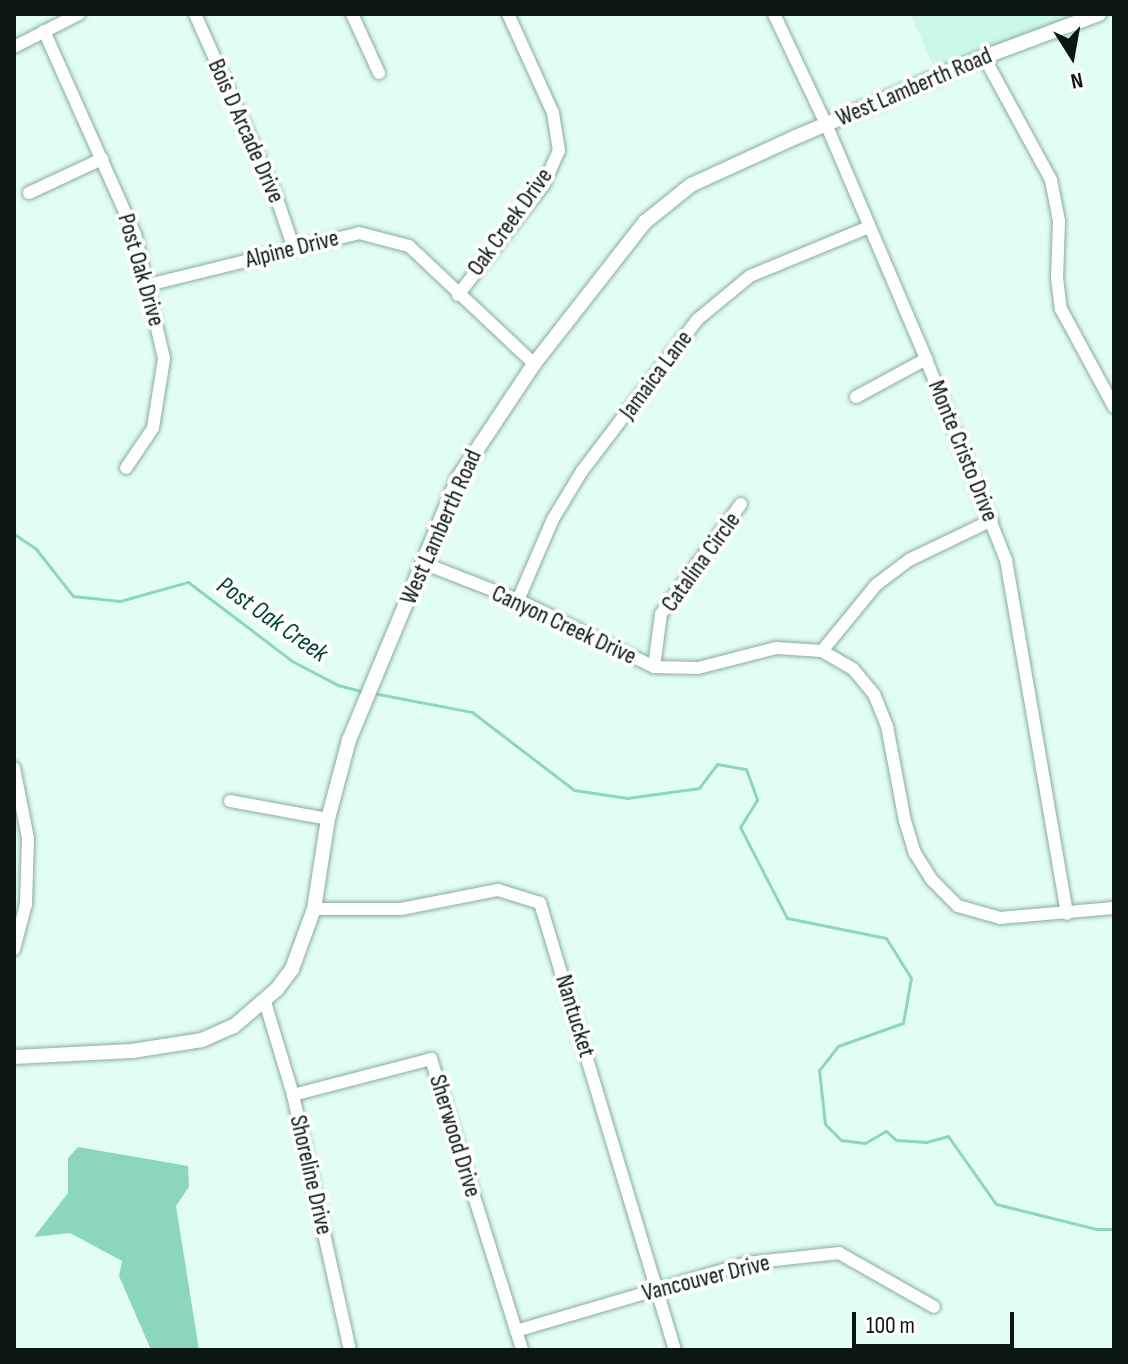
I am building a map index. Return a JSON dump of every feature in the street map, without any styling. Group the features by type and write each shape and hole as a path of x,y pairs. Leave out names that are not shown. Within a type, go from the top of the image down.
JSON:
{"street":[{"path":"14,47 79,14"},
{"name":"Bois D Arcade Drive","path":"195,14 276,196 294,249"},
{"path":"352,14 379,73"},
{"name":"Oak Creek Drive","path":"458,295 544,184 559,151 553,113 508,14"},
{"name":"Monte Cristo Drive","path":"774,14 826,124 926,359 1006,560 1067,914"},
{"name":"West Lamberth Road","path":"14,1057 132,1051 202,1040 234,1026 265,1002 292,969 314,909 328,819 349,740 458,478 534,364 645,222 691,185 984,57 1099,14"},
{"name":"Post Oak Drive","path":"44,31 135,234 164,359 153,428 126,468"},
{"path":"984,57 1051,180 1059,221 1057,278 1061,309 1114,407"},
{"path":"29,193 102,159"},
{"name":"Jamaica Lane","path":"518,600 553,519 582,471 698,319 750,276 869,227"},
{"name":"Alpine Drive","path":"148,285 359,233 409,246 534,364"},
{"path":"856,397 926,359"},
{"name":"Catalina Circle","path":"654,667 661,614 741,504"},
{"path":"822,651 876,585 909,560 992,520"},
{"name":"Canyon Creek Drive","path":"423,563 518,600 654,667 698,668 776,648 822,651 853,669 874,694 887,726 905,821 915,853 932,880 958,906 1000,918 1114,908"},
{"path":"14,768 28,838 26,904 14,949"},
{"path":"230,801 328,819"},
{"name":"Nantucket","path":"314,909 401,909 498,890 540,903 675,1350"},
{"name":"Shoreline Drive","path":"265,1002 293,1095 350,1350"},
{"name":"Sherwood Drive","path":"293,1095 431,1059 522,1350"},
{"name":"Vancouver Drive","path":"516,1331 747,1263 839,1253 934,1307"}],"shaded area":[{"path":"910,14 1081,14 937,73"},
{"path":"78,1147 188,1166 189,1187 176,1206 199,1350 151,1350 119,1276 122,1261 70,1233 34,1237 68,1193 68,1158"}],"waterway":[{"name":"Post Oak Creek","path":"14,534 36,549 73,596 120,601 188,582 292,661 338,685 365,692"},
{"name":"Post Oak Creek","path":"373,693 472,712 574,790 627,798 699,788 717,764 746,769 757,800 740,827 787,918 886,938 911,978 903,1023 838,1046 819,1070 825,1124 841,1140 865,1143 886,1131 896,1140 926,1142 948,1136 996,1204 1096,1229 1114,1229"}]}
